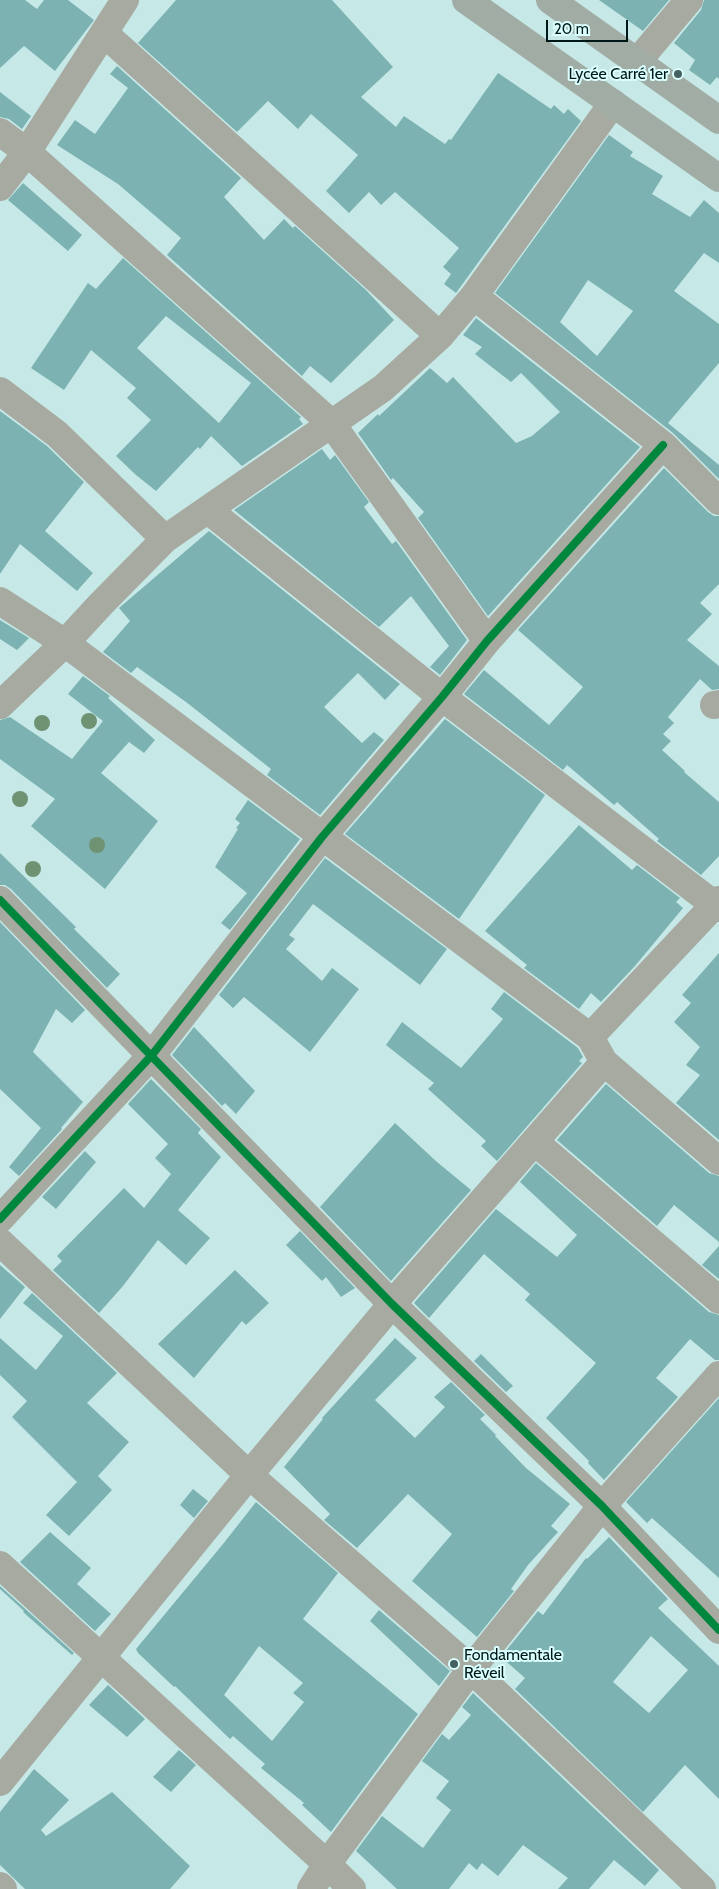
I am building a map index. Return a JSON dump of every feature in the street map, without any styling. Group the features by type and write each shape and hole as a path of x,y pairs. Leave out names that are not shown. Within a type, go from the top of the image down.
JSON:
{"main road":[{"path":"466,0 719,178"},
{"path":"550,0 719,120"}],"street":[{"path":"0,187 27,152 126,0"},
{"path":"637,62 689,0"},
{"path":"104,34 440,336"},
{"path":"0,705 65,643 165,539 383,388 440,336 474,296 613,103"},
{"path":"0,132 27,152 331,423 487,641"},
{"path":"474,296 663,445 719,501"},
{"path":"0,391 57,434 165,539"},
{"path":"0,1219 152,1055 322,837 442,697 487,641 663,445"},
{"path":"208,510 442,697 718,904 590,1037"},
{"path":"0,600 65,643 590,1037 604,1062 719,1161"},
{"path":"0,900 392,1304 602,1506 719,1630"},
{"path":"0,1782 248,1475 392,1304 536,1142 604,1062"},
{"path":"536,1142 719,1300"},
{"path":"0,1242 248,1475 471,1669 702,1889"},
{"path":"312,1889 327,1864 471,1669 602,1506 719,1375"},
{"path":"0,1565 352,1889"},
{"path":"0,1886 3,1889"}],"building":[{"path":"0,0 25,0 37,9 44,0 68,0 94,20 55,71 24,46 0,68"},
{"path":"176,0 332,0 393,67 361,97 396,127 404,116 445,144 449,139 451,140 498,73 551,109 554,105 564,114 568,109 581,121 456,293 444,284 451,274 443,267 459,248 395,192 381,205 369,192 349,213 326,191 358,155 311,114 298,129 268,101 237,132 138,43"},
{"path":"599,0 669,0 643,31"},
{"path":"704,0 719,0 719,79 717,77 710,85 689,70 695,60 674,43 701,10"},
{"path":"117,66 241,178 224,197 264,240 284,219 293,228 295,226 366,290 394,320 331,383 310,366 302,376 167,255 181,238 118,184 57,145 75,120 95,134 128,88 110,74"},
{"path":"0,92 31,116 22,129 9,119 0,117"},
{"path":"609,135 633,152 630,156 663,176 652,194 690,217 704,200 719,213 719,263 704,253 674,291 719,324 719,363 668,423 719,465 719,479 673,433 495,293","holes":["588,280 633,311 597,356 560,322"]},
{"path":"23,183 82,235 68,251 8,200"},
{"path":"123,258 301,417 299,419 303,424 242,466 211,436 156,491 116,456 151,420 127,398 136,388 91,350 64,390 31,368 88,283 96,289","holes":["166,316 251,383 219,423 137,348"]},
{"path":"476,318 640,447 488,616 418,518 424,512 393,478 391,480 358,433 430,368 447,383 453,377 516,443 532,436 560,412 521,373 511,382 475,354 482,347 463,335"},
{"path":"0,411 47,446 84,482 45,531 93,573 77,591 20,544 0,574"},
{"path":"322,449 330,460 335,455 369,502 364,507 392,544 396,541 467,640 440,675 430,667 449,646 411,596 379,627 234,510"},
{"path":"664,468 708,512 714,516 719,516 719,584 700,603 712,614 687,640 719,666 719,689 712,690 700,679 668,717 674,723 663,734 671,741 662,750 719,802 719,856 701,875 657,841 659,839 617,802 614,805 567,765 563,770 464,694 484,670 549,725 583,687 518,630"},
{"path":"209,531 400,684 385,700 358,673 324,707 362,743 374,732 384,740 320,815 267,775 271,769 186,702 137,667 131,673 103,652 130,621 119,608"},
{"path":"0,620 29,638 17,650 0,639"},
{"path":"83,676 110,696 108,698 155,740 144,753 129,742 101,773 158,821 105,889 31,826 55,799 0,759 0,720 10,717 72,759 103,721 68,694"},
{"path":"445,719 545,795 459,919 345,834"},
{"path":"248,800 300,839 230,930 221,923 247,893 215,867 238,829 236,828 240,823 235,819"},
{"path":"579,825 632,870 637,865 680,898 676,902 683,908 635,966 601,1002 591,993 579,1009 524,968 527,965 485,931"},
{"path":"0,853 76,927 74,929 120,974 107,988 11,889 5,885 0,885"},
{"path":"325,858 447,949 420,985 313,904 289,935 295,939 286,949 322,981 332,968 359,989 310,1052 244,997 233,1008 219,995"},
{"path":"0,922 85,1010 72,1023 56,1009 33,1052 83,1102 62,1129 19,1176 9,1167 41,1128 0,1089"},
{"path":"719,953 719,1140 676,1103 700,1075 686,1065 700,1047 674,1022 691,1003 682,995"},
{"path":"504,992 578,1048 583,1057 579,1061 582,1063 497,1161 481,1146 486,1141 428,1089 434,1083 386,1045 402,1022 461,1068 503,1019 491,1009"},
{"path":"194,1027 255,1091 236,1114 225,1103 222,1106 172,1055"},
{"path":"151,1079 201,1129 198,1133 221,1157 178,1210 210,1238 186,1265 158,1240 123,1286 99,1313 53,1270 62,1261 57,1256 124,1188 144,1208 171,1174 155,1158 168,1144 128,1104"},
{"path":"606,1084 709,1173 719,1176 719,1242 674,1205 657,1226 557,1140"},
{"path":"395,1123 471,1190 391,1281 320,1207"},
{"path":"85,1151 96,1162 56,1209 42,1197"},
{"path":"536,1163 709,1312 719,1315 719,1360 715,1360 690,1339 656,1378 678,1397 604,1480 588,1463 589,1461 546,1418 596,1363 525,1300 530,1294 484,1254 429,1318 414,1303 496,1209 557,1257 577,1235 520,1182"},
{"path":"300,1231 355,1288 341,1297 326,1277 322,1281 286,1245"},
{"path":"719,1246 719,1279 702,1265"},
{"path":"0,1265 25,1287 0,1319"},
{"path":"235,1270 269,1303 246,1325 242,1321 194,1378 158,1344"},
{"path":"32,1293 117,1373 87,1403 129,1442 98,1476 112,1490 69,1536 46,1515 77,1482 12,1417 27,1401 0,1375 0,1338 36,1370 63,1336 23,1303"},
{"path":"395,1338 417,1358 375,1400 415,1438 445,1407 434,1397 451,1382 485,1415 480,1419 526,1468 570,1504 551,1526 558,1532 528,1565 511,1589 514,1591 477,1637 412,1581 452,1534 408,1494 357,1548 324,1520 330,1514 284,1467 322,1418"},
{"path":"481,1354 513,1386 506,1392 474,1361"},
{"path":"719,1398 719,1578 652,1518 647,1523 626,1502"},
{"path":"193,1489 208,1501 194,1518 180,1505"},
{"path":"256,1502 338,1573 303,1619 418,1714 331,1832 302,1805 304,1803 261,1768 265,1764 233,1736 230,1739 138,1653 136,1649","holes":["259,1646 303,1683 293,1693 304,1702 272,1741 224,1695"]},
{"path":"50,1532 91,1568 77,1584 111,1614 95,1631 20,1562"},
{"path":"609,1537 668,1599 658,1608 719,1666 719,1799 685,1765 643,1812 515,1689 525,1678 501,1657 538,1611 543,1615 587,1559","holes":["651,1636 688,1670 649,1713 613,1682"]},
{"path":"0,1586 74,1653 72,1655 23,1612 0,1589"},
{"path":"379,1610 450,1671 439,1686 370,1621"},
{"path":"108,1685 145,1719 127,1737 89,1705"},
{"path":"473,1693 659,1870 645,1886 614,1860 589,1889 558,1889 568,1878 523,1845 498,1876 482,1863 477,1870 469,1863 449,1889 397,1889 356,1851 382,1816 423,1848 451,1810 436,1798 449,1781 422,1761 442,1734 449,1740 471,1715 462,1707"},
{"path":"179,1750 196,1765 171,1792 153,1777"},
{"path":"34,1769 69,1800 41,1830 46,1836 112,1792 190,1866 170,1889 25,1889 0,1865 0,1812"}],"cycle path":[{"path":"0,1219 152,1055 322,837 442,697 487,641 663,445"},
{"path":"0,900 392,1304 602,1506 719,1630"}],"place":[{"name":"Lycée Carré 1er","path":"678,74"},
{"name":"Fondamentale Réveil","path":"454,1664"}]}
